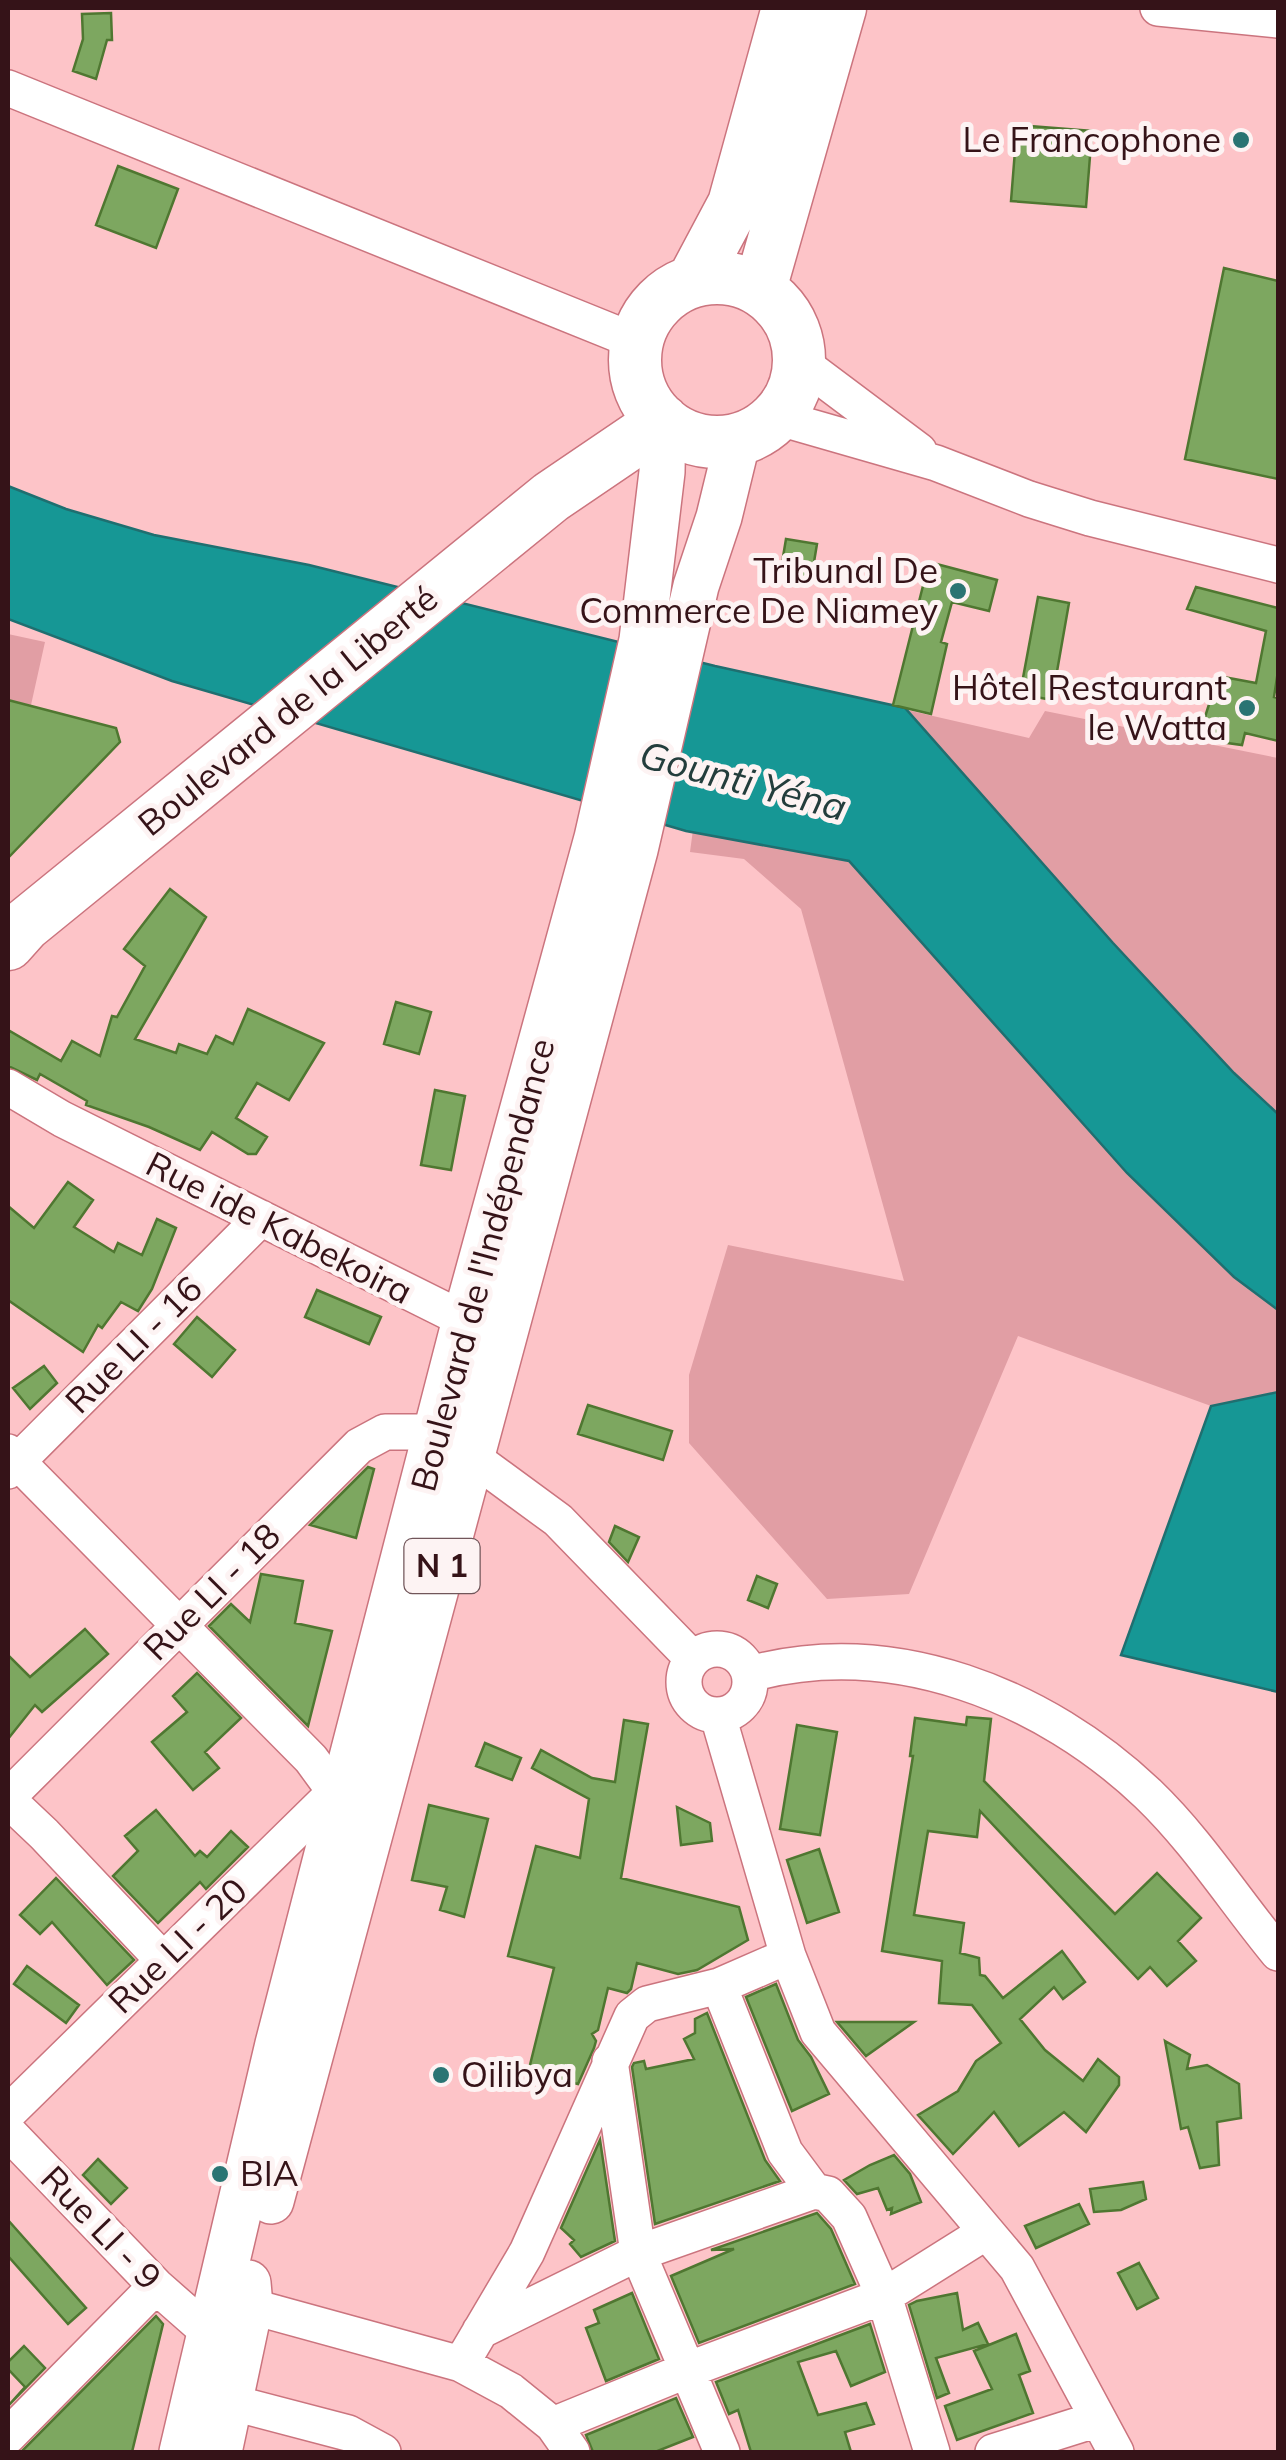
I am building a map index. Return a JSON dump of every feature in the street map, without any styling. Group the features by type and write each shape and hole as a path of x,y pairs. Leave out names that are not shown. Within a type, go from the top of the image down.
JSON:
{"highway":[{"path":"693,280 734,204 788,8"},
{"path":"760,289 840,8"},
{"path":"693,280 739,280 760,289 777,302 790,320 797,340 800,361 793,392 757,428 718,442 679,433 646,382 644,321 673,290 693,280"},
{"name":"Boulevard de la Liberté","path":"13,934 551,497 646,382"}],"main road":[{"name":"Boulevard de l'Indépendance","path":"165,2452 196,2322 240,2289 455,1444 616,844 663,646 662,472 646,382"},
{"name":"Boulevard de l'Indépendance","path":"663,646 696,586 718,518 757,428"},
{"name":"Boulevard de l'Indépendance","path":"220,2452 217,2391 336,1804 455,1444 464,1320 616,844"},
{"path":"182,2452 217,2391"},
{"path":"208,2452 217,2391"}],"street":[{"path":"1158,8 1278,20"},
{"path":"8,88 646,382"},
{"path":"800,361 936,463"},
{"path":"757,428 936,463 1075,513 1278,565"},
{"path":"8,1087 94,1135"},
{"path":"8,1118 94,1135"},
{"name":"Rue ide Kabekoira","path":"94,1135 464,1320"},
{"name":"Rue LI - 16","path":"11,1462 261,1218"},
{"name":"Rue LI - 18","path":"8,1799 359,1446 385,1432 455,1444"},
{"path":"455,1444 558,1520 693,1659"},
{"path":"11,1462 310,1759 336,1804"},
{"path":"710,1649 731,1651 740,1657 750,1674 744,1703 728,1714 707,1714 689,1700 684,1679 693,1659 710,1649"},
{"path":"750,1674 786,1665 894,1664 943,1674 1003,1696 1090,1746 1149,1794 1278,1953"},
{"path":"718,1716 788,1956 818,2032 1017,2268 1116,2452"},
{"path":"8,1799 164,1960"},
{"name":"Rue LI - 20","path":"8,2112 164,1960 336,1804"},
{"path":"461,2364 528,2252 632,2016 647,2004 719,1986 788,1956"},
{"path":"719,1986 785,2152 814,2191"},
{"path":"610,2060 638,2253 722,2452"},
{"name":"Rue LI - 9","path":"8,2132 156,2286 196,2322"},
{"path":"480,2331 638,2253 814,2191 828,2194 849,2216 884,2296 932,2452"},
{"path":"240,2289 461,2364 495,2380 563,2439 690,2369 884,2296 986,2232"},
{"path":"8,2436 156,2286"},
{"path":"217,2391 348,2433 383,2452"},
{"path":"993,2452 1098,2419"}],"shaded area":[{"path":"8,634 45,642 31,705 8,700"},
{"path":"715,666 1029,738 1045,711 1278,758 1278,1392 1211,1406 1018,1336 909,1594 827,1599 689,1443 689,1375 728,1245 904,1281 801,909 744,859 690,852"}],"water":[{"name":"Gounti Yéna","path":"8,486 66,509 154,535 309,565 715,666 905,708 1113,943 1234,1073 1278,1114 1278,1310 1234,1277 1127,1173 849,861 686,831 172,681 8,619"},
{"path":"1278,1392 1278,1692 1121,1655 1211,1406"}],"building":[{"path":"111,13 112,40 107,40 96,79 73,71 83,39 82,14"},
{"path":"1017,125 1092,131 1086,207 1011,201"},
{"path":"118,166 178,189 156,248 96,225"},
{"path":"1224,268 1278,281 1278,479 1185,459"},
{"path":"786,539 817,544 811,580 780,575"},
{"path":"929,562 997,580 989,611 952,602 941,642 947,644 931,714 893,705"},
{"path":"1196,587 1278,608 1274,697 1278,698 1278,741 1245,733 1242,745 1198,739 1218,676 1256,683 1266,631 1187,609"},
{"path":"1038,597 1069,603 1052,700 1020,694"},
{"path":"8,700 116,728 120,742 8,858"},
{"path":"170,889 206,917 135,1039 176,1053 179,1044 207,1054 216,1036 233,1044 248,1009 324,1043 289,1100 257,1083 236,1118 267,1137 256,1154 248,1154 212,1132 200,1150 86,1105 87,1101 40,1074 37,1080 8,1066 8,1030 61,1061 72,1041 100,1056 112,1016 117,1017 145,966 124,949"},
{"path":"396,1002 431,1012 419,1054 384,1044"},
{"path":"435,1090 465,1096 451,1170 421,1165"},
{"path":"68,1182 93,1200 74,1227 114,1252 118,1243 142,1255 157,1219 176,1228 152,1289 138,1311 121,1302 102,1328 98,1325 83,1352 8,1300 8,1206 34,1228"},
{"path":"317,1290 381,1317 369,1344 305,1317"},
{"path":"197,1317 235,1350 212,1377 174,1344"},
{"path":"44,1366 57,1383 30,1409 13,1388"},
{"path":"588,1405 672,1431 663,1460 578,1434"},
{"path":"368,1467 374,1469 356,1538 310,1525"},
{"path":"615,1526 639,1537 628,1562 609,1542"},
{"path":"261,1574 303,1581 295,1623 332,1631 308,1726 209,1626 231,1604 250,1622"},
{"path":"757,1576 777,1584 768,1608 748,1600"},
{"path":"85,1629 108,1654 42,1712 35,1705 8,1739 8,1655 30,1677"},
{"path":"197,1673 241,1718 205,1752 219,1768 193,1790 152,1742 187,1712 173,1696"},
{"path":"967,1717 991,1719 984,1781 1115,1914 1157,1873 1201,1918 1178,1941 1196,1961 1167,1986 1150,1967 1138,1979 980,1811 977,1837 928,1831 914,1915 964,1923 960,1953 979,1958 980,1975 1003,1998 1062,1951 1085,1982 1063,1999 1054,1987 1020,2019 1045,2050 1083,2081 1098,2059 1119,2077 1119,2085 1086,2132 1064,2112 1019,2146 994,2112 953,2154 918,2115 958,2091 976,2061 1001,2043 972,2005 939,2003 942,1961 882,1951 913,1756 915,1718 966,1725"},
{"path":"624,1720 648,1724 621,1878 739,1907 748,1940 697,1970 678,1974 637,1963 627,1993 608,1988 598,2030 592,2034 594,2048 578,2084 528,2073 554,1968 508,1956 536,1846 580,1858 589,1799 532,1768 541,1750 592,1778 615,1782"},
{"path":"797,1725 837,1732 820,1835 780,1829"},
{"path":"485,1743 521,1758 512,1780 476,1766"},
{"path":"429,1805 488,1819 464,1917 440,1910 447,1887 412,1880"},
{"path":"677,1807 710,1823 712,1841 681,1845"},
{"path":"156,1810 195,1856 200,1851 207,1857 231,1831 248,1847 206,1889 200,1882 158,1923 113,1876 138,1851 125,1836"},
{"path":"819,1849 839,1912 807,1923 787,1860"},
{"path":"56,1878 134,1960 107,1985 52,1922 40,1934 20,1915"},
{"path":"27,1966 79,2005 66,2023 14,1984"},
{"path":"776,1984 798,2040 829,2094 792,2111 746,1997"},
{"path":"707,2013 765,2160 780,2181 655,2224 632,2067 644,2061 646,2069 694,2059 684,2039 695,2033 695,2019"},
{"path":"837,2022 914,2022 866,2056"},
{"path":"1165,2041 1190,2055 1187,2069 1207,2065 1239,2084 1241,2118 1217,2122 1219,2165 1200,2168 1188,2127 1181,2129"},
{"path":"600,2140 615,2241 581,2257 570,2244 574,2240 561,2228"},
{"path":"894,2155 910,2174 921,2202 891,2214 892,2208 887,2210 878,2188 857,2194 844,2180"},
{"path":"98,2159 127,2188 111,2204 83,2175"},
{"path":"1143,2182 1146,2199 1121,2210 1094,2212 1090,2189"},
{"path":"1079,2204 1089,2224 1036,2248 1025,2226"},
{"path":"817,2213 831,2229 855,2284 699,2343 671,2276 734,2249 711,2250"},
{"path":"8,2220 86,2308 68,2324 8,2256"},
{"path":"1139,2263 1158,2298 1137,2309 1118,2273"},
{"path":"632,2293 659,2359 606,2381 586,2328 599,2323 594,2310"},
{"path":"957,2293 963,2330 978,2323 988,2344 936,2358 949,2393 937,2398 909,2305"},
{"path":"156,2316 163,2324 132,2452 21,2452"},
{"path":"870,2324 885,2372 851,2386 836,2351 798,2362 818,2415 866,2403 874,2424 845,2432 851,2452 751,2452 738,2410 729,2414 716,2382"},
{"path":"1016,2334 1030,2371 1019,2375 1033,2413 957,2440 945,2406 992,2389 974,2351"},
{"path":"24,2346 45,2368 8,2406 25,2387 8,2369 8,2362"},
{"path":"676,2398 693,2437 655,2452 593,2452 586,2435"}],"place":[{"name":"Le Francophone","path":"1241,140"},
{"name":"Tribunal De Commerce De Niamey","path":"958,591"},
{"name":"Hôtel Restaurant le Watta","path":"1247,708"},
{"name":"Oilibya","path":"441,2075"},
{"name":"BIA","path":"220,2174"}]}
